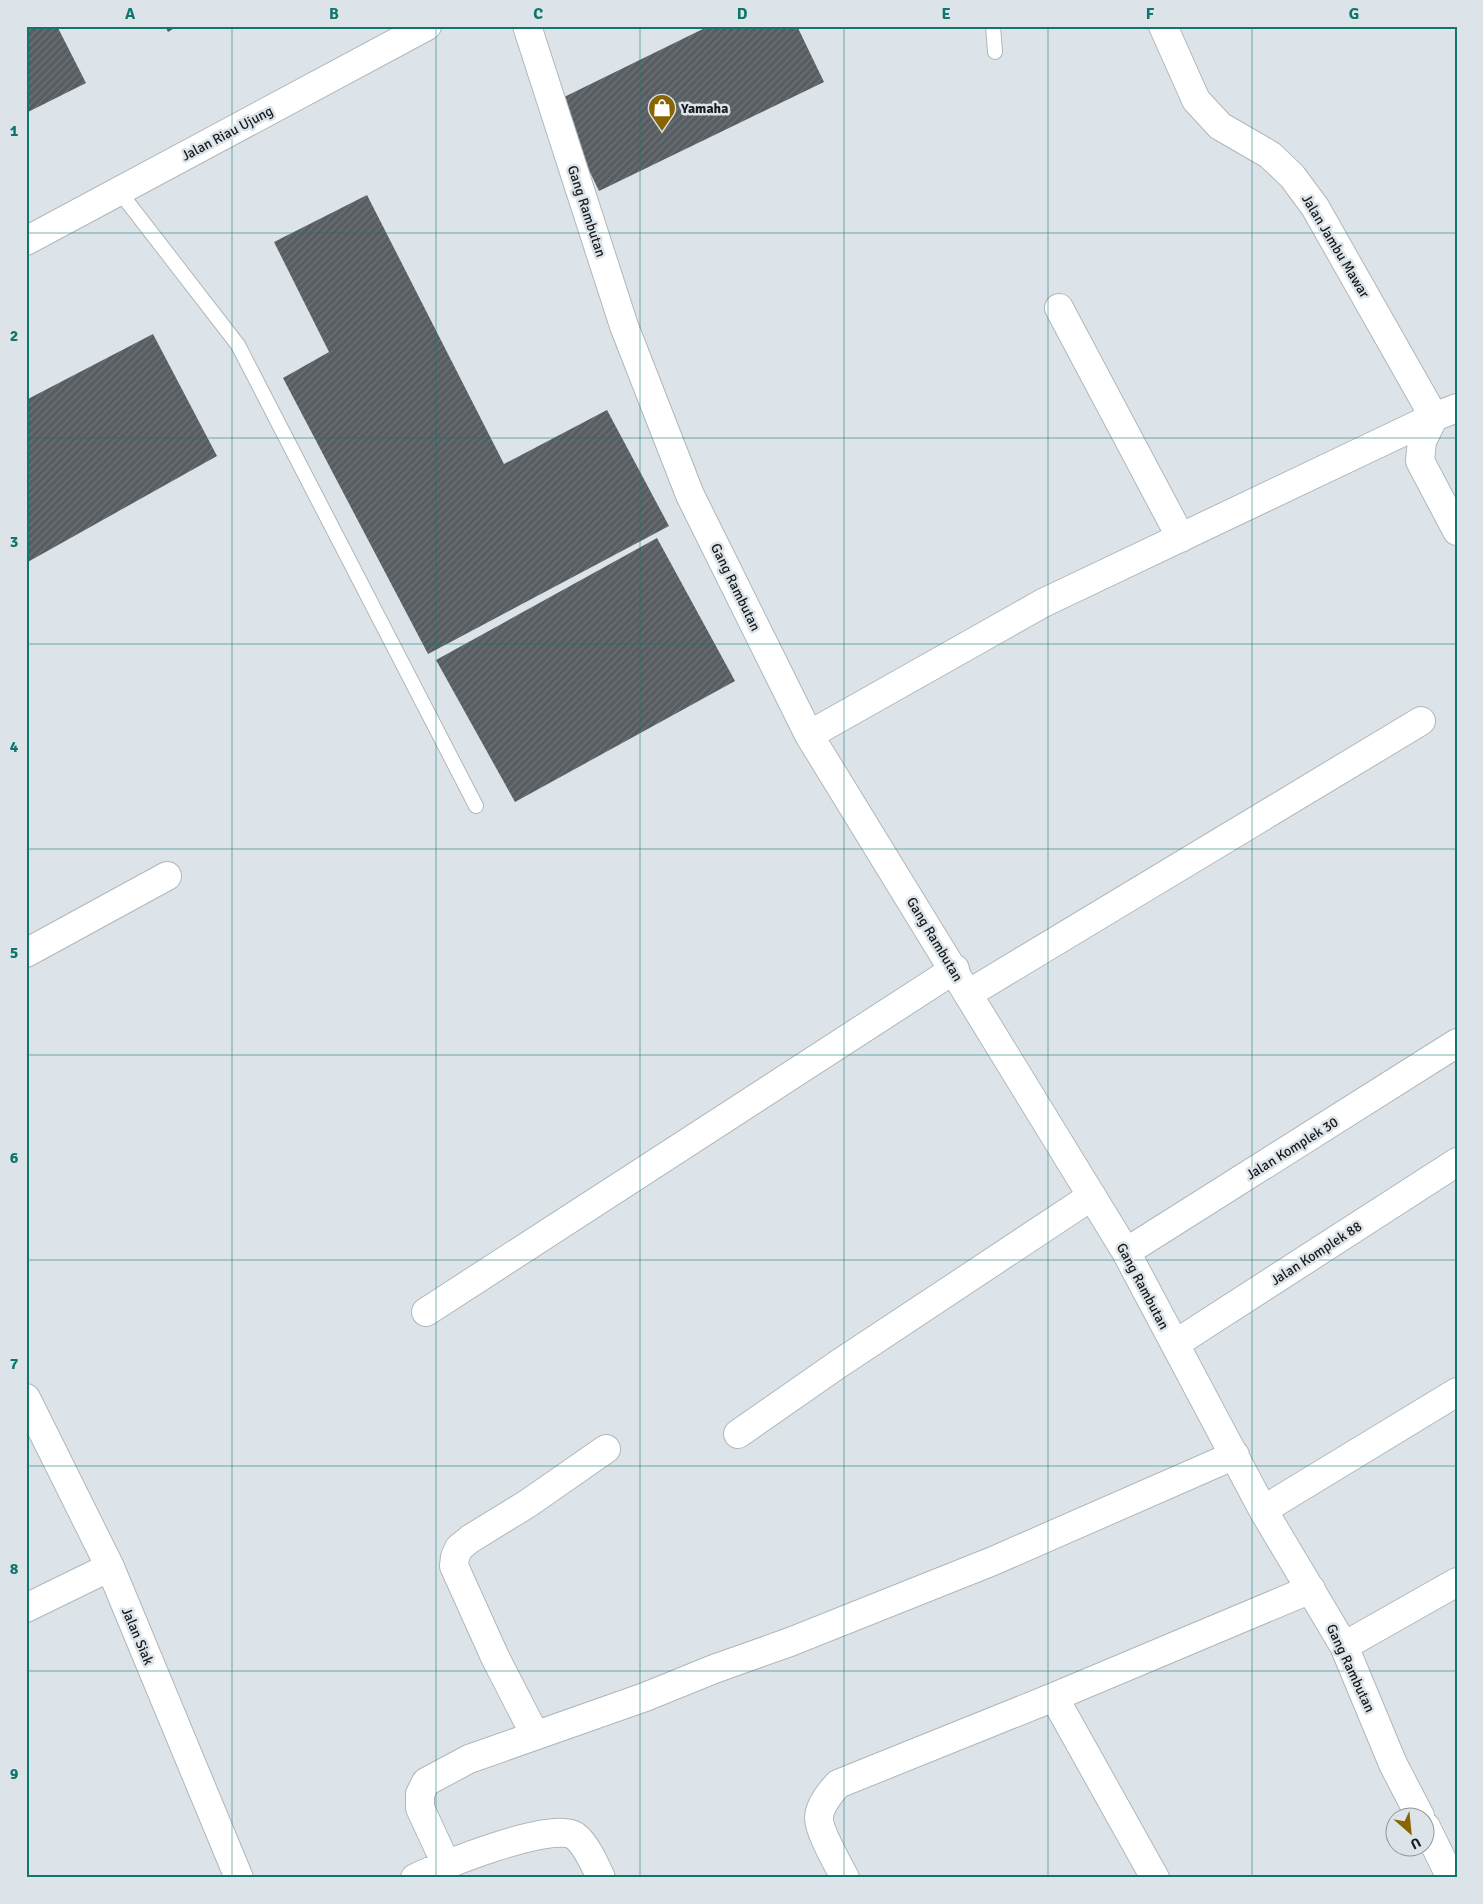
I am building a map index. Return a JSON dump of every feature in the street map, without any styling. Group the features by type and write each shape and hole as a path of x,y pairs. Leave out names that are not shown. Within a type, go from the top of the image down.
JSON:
{"street":[{"name":"Jalan Riau Ujung","path":"26,241 427,26"},
{"name":"Gang Rambutan","path":"527,26 624,326 690,495 809,735 955,969 968,994 1126,1252 1263,1510 1344,1646 1393,1764 1415,1806"},
{"name":"Jalan Jambu Mawar","path":"1163,26 1196,100 1220,126 1270,155 1292,176 1316,207 1445,412"},
{"path":"1059,308 1181,538"},
{"path":"809,735 1043,603 1445,412"},
{"path":"1445,412 1422,441 1420,462 1457,531"},
{"path":"968,994 1421,722"},
{"path":"26,953 167,876"},
{"path":"426,1312 955,969"},
{"name":"Jalan Komplek 30","path":"1126,1252 1457,1043"},
{"name":"Jalan Komplek 88","path":"1175,1344 1457,1162"},
{"path":"738,1434 1092,1196"},
{"path":"1263,1510 1457,1392"},
{"name":"Jalan Siak","path":"26,1398 110,1567 239,1878"},
{"path":"535,1735 495,1658 454,1566 454,1557 459,1548 470,1539 527,1504 606,1449"},
{"path":"446,1864 420,1808 420,1794 426,1782 468,1759 645,1697 714,1669 800,1639 993,1561 1235,1455"},
{"path":"26,1608 110,1567"},
{"path":"1344,1646 1457,1582"},
{"path":"845,1878 825,1838 818,1818 826,1798 838,1784 1054,1697 1311,1589"},
{"path":"1054,1697 1155,1878"},
{"path":"415,1878 446,1864 541,1834 562,1831 575,1835 592,1857 601,1878"},
{"path":"1436,1847 1451,1878"}],"lane":[{"path":"993,26 995,52"},
{"path":"119,191 238,345 476,806"}],"building":[{"path":"26,26 57,26 86,83 26,113"},
{"path":"165,26 178,26 168,32"},
{"path":"709,26 797,26 824,82 599,191 556,101"},
{"path":"367,195 504,464 607,410 669,526 428,654 283,378 329,352 274,242"},
{"path":"153,334 217,456 26,563 26,400"},
{"path":"657,538 735,681 515,802 436,660"}],"place":[{"name":"Yamaha","path":"662,132"}]}
